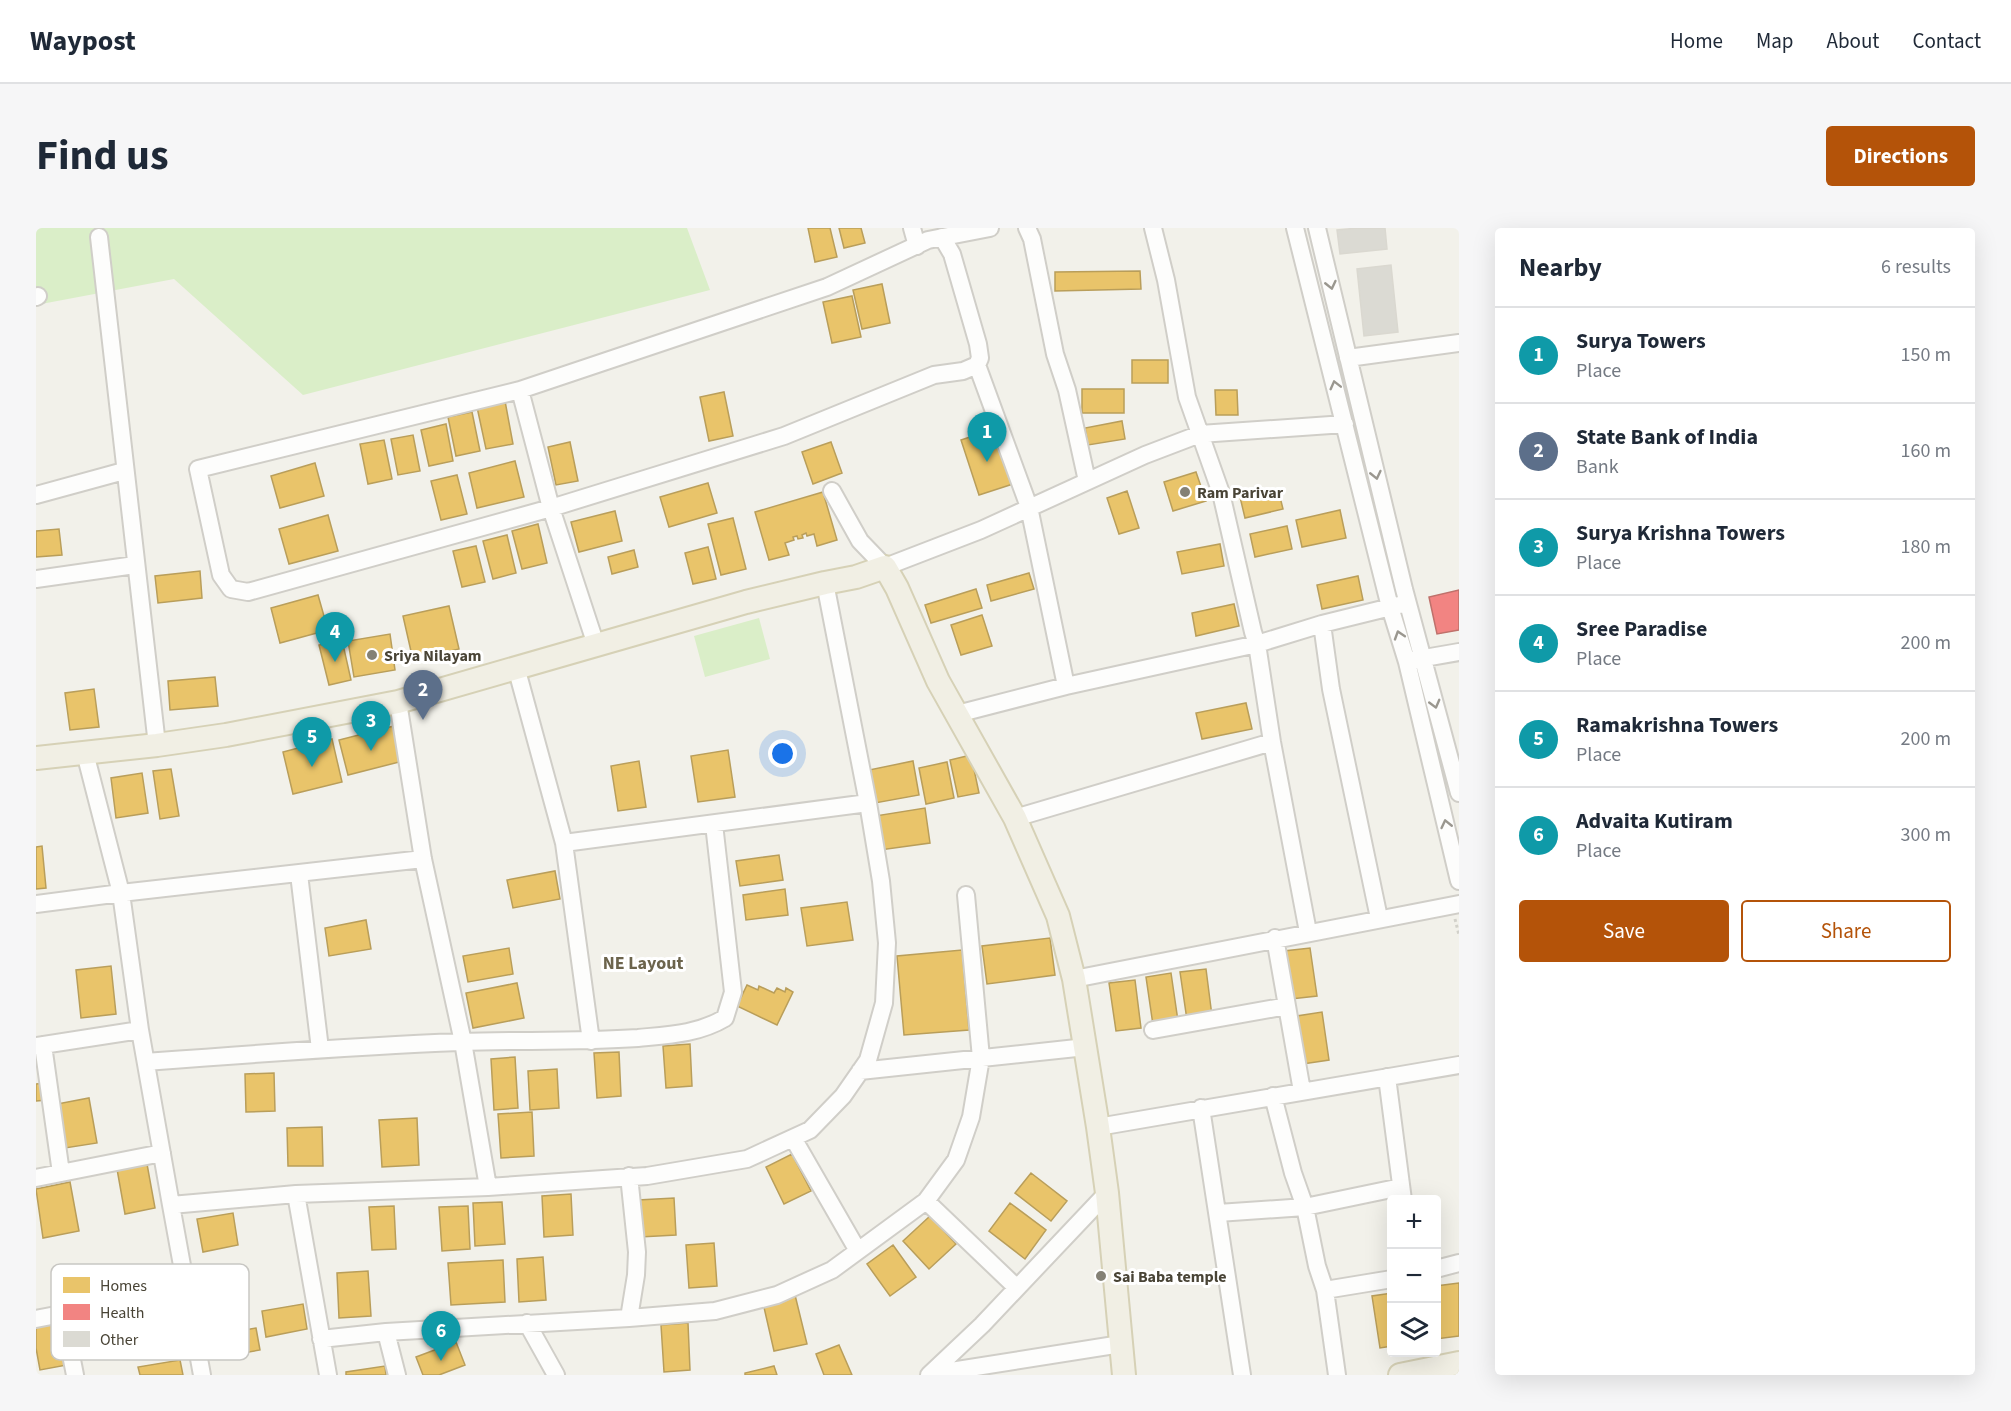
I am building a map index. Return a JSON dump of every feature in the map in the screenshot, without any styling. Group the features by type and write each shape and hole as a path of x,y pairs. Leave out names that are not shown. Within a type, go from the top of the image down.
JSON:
{"main road":[{"path":"36,758 226,735 398,702 746,602 825,582 856,577 885,567 897,588 938,681 1015,818 1058,916 1074,978 1098,1127 1107,1193 1124,1375"},
{"path":"1400,1375 1459,1363"}],"street":[{"path":"912,228 917,246"},
{"path":"977,365 963,371 934,375 784,436 551,508 248,592 231,589 222,575 198,469 520,390 827,287 928,240 990,228"},
{"path":"1027,228 1032,239 1055,354 1067,390 1087,481"},
{"path":"1153,228 1166,280 1187,397 1221,493 1257,644 1272,742 1308,932"},
{"path":"1295,228 1390,607 1415,659 1459,793"},
{"path":"1317,228 1408,603 1415,659 1459,881"},
{"path":"99,237 157,745"},
{"path":"942,237 952,254 978,344 980,358 977,365 1029,507 1066,686"},
{"path":"1348,358 1459,344"},
{"path":"520,390 551,508 596,645"},
{"path":"832,491 860,541 885,567 981,530 1145,455 1200,434 1345,424"},
{"path":"36,495 124,471"},
{"path":"36,579 135,565"},
{"path":"171,1205 296,1194 488,1187 648,1176 747,1159 810,1130 843,1096 868,1060 884,1004 887,943 881,881 868,803 825,582"},
{"path":"957,714 1066,686 1257,644 1322,624 1408,603"},
{"path":"1322,624 1331,689 1379,918"},
{"path":"1415,659 1459,652"},
{"path":"516,667 564,843 591,1041"},
{"path":"398,702 423,859 463,1042 488,1187"},
{"path":"1015,818 1272,742"},
{"path":"85,753 121,893 140,1030 181,1264"},
{"path":"564,843 868,803"},
{"path":"146,1062 320,1049 463,1042 591,1041 694,1032 711,1026 725,1018 733,992 714,824"},
{"path":"36,904 423,859"},
{"path":"299,874 320,1049"},
{"path":"321,1339 386,1332 715,1311 777,1295 832,1270 926,1201 956,1160 971,1117 981,1058 966,895"},
{"path":"1074,978 1459,904"},
{"path":"1275,938 1302,1091"},
{"path":"1153,1030 1287,1006"},
{"path":"61,1173 39,1046 140,1030"},
{"path":"860,1071 1086,1047"},
{"path":"1098,1127 1459,1065"},
{"path":"1218,1213 1305,1207 1402,1193 1387,1077"},
{"path":"1272,1096 1293,1173 1305,1207 1317,1266 1325,1290 1337,1375"},
{"path":"1201,1108 1242,1375"},
{"path":"793,1138 858,1251"},
{"path":"36,1178 162,1154"},
{"path":"629,1176 637,1252 629,1318"},
{"path":"930,1374 1017,1288 1107,1193"},
{"path":"296,1194 328,1375"},
{"path":"926,1201 1017,1288"},
{"path":"1441,1268 1459,1263"},
{"path":"1325,1290 1387,1280"},
{"path":"36,1319 51,1316"},
{"path":"527,1323 556,1375"},
{"path":"386,1332 397,1375"},
{"path":"930,1374 1121,1344"},
{"path":"72,1360 75,1375"},
{"path":"199,1360 202,1375"}],"green space":[{"path":"36,228 687,228 710,290 303,395 174,279 36,305"},
{"path":"759,618 770,659 705,677 694,636"}],"building: Homes":[{"path":"808,228 830,228 837,257 815,262"},
{"path":"839,228 861,228 865,243 844,248"},
{"path":"1140,271 1141,289 1055,291 1055,272"},
{"path":"882,284 890,323 862,329 853,290"},
{"path":"852,296 861,337 832,343 823,302"},
{"path":"1132,360 1168,360 1168,383 1132,383"},
{"path":"1082,389 1124,389 1124,413 1082,413"},
{"path":"1215,390 1237,390 1238,415 1216,415"},
{"path":"724,392 733,436 709,441 700,397"},
{"path":"505,401 513,444 486,449 477,407"},
{"path":"472,412 480,451 456,456 448,417"},
{"path":"1122,421 1125,439 1088,445 1085,428"},
{"path":"446,424 453,461 429,466 421,430"},
{"path":"994,429 1013,484 979,495 961,440"},
{"path":"413,435 420,471 398,475 391,439"},
{"path":"384,440 392,479 368,484 360,444"},
{"path":"570,442 578,481 556,485 548,447"},
{"path":"831,442 842,473 813,484 802,452"},
{"path":"515,461 524,497 477,508 469,473"},
{"path":"315,463 324,496 280,508 271,476"},
{"name":"Ram Parivar","path":"1196,472 1206,501 1173,511 1164,482"},
{"path":"457,475 467,514 441,520 431,481"},
{"path":"708,483 717,513 669,527 660,497"},
{"path":"1278,489 1283,509 1245,518 1240,497"},
{"path":"1127,491 1139,528 1119,534 1107,498"},
{"path":"823,492 837,540 817,546 814,534 807,536 806,533 802,535 803,538 793,537 794,540 785,543 789,555 769,560 755,512"},
{"path":"1340,510 1346,538 1302,547 1296,520"},
{"path":"615,511 622,541 579,552 571,522"},
{"path":"328,515 338,551 289,564 279,529"},
{"path":"733,518 746,569 721,575 708,524"},
{"path":"538,524 547,563 522,569 512,531"},
{"path":"1287,526 1292,549 1255,557 1250,534"},
{"path":"59,529 62,555 36,557 36,531"},
{"path":"507,535 516,573 493,579 483,541"},
{"path":"1220,544 1224,566 1182,574 1177,552"},
{"path":"476,546 485,582 462,587 453,551"},
{"path":"708,547 716,579 693,584 685,553"},
{"path":"634,550 638,567 612,574 608,557"},
{"path":"200,571 202,598 158,603 155,576"},
{"path":"1029,573 1034,589 991,601 987,585"},
{"path":"1358,576 1363,600 1322,609 1317,585"},
{"path":"976,589 982,608 931,623 925,605"},
{"path":"318,595 328,630 280,643 271,608"},
{"path":"1234,604 1239,626 1196,636 1192,613"},
{"path":"449,606 459,649 413,660 403,616"},
{"path":"982,615 992,646 961,655 951,625"},
{"name":"Sriya Nilayam","path":"390,634 395,670 354,677 348,641"},
{"path":"342,640 351,680 329,685 319,645"},
{"path":"215,677 218,706 170,710 168,681"},
{"path":"94,689 99,727 70,730 65,693"},
{"path":"1246,703 1252,729 1202,739 1196,713"},
{"path":"394,726 403,761 348,775 339,740"},
{"path":"332,739 342,782 293,794 283,752"},
{"path":"728,750 735,797 698,802 691,756"},
{"path":"971,755 979,793 958,797 950,760"},
{"path":"639,761 646,807 618,811 611,766"},
{"path":"913,761 919,795 875,803 869,770"},
{"path":"947,762 954,798 926,804 919,768"},
{"path":"171,769 179,816 160,819 153,771"},
{"path":"142,773 148,813 116,818 111,778"},
{"path":"925,808 930,843 880,850 875,816"},
{"path":"42,846 46,888 36,889 36,847"},
{"path":"779,855 783,880 740,886 736,861"},
{"path":"555,871 560,899 513,908 507,880"},
{"path":"785,889 788,915 746,920 743,895"},
{"path":"847,902 853,940 807,946 801,908"},
{"path":"366,920 371,949 329,956 325,928"},
{"path":"1050,938 1055,975 987,984 982,946"},
{"path":"509,948 513,974 468,982 463,956"},
{"path":"1310,948 1317,996 1291,999 1284,951"},
{"path":"962,950 969,1030 904,1035 897,956"},
{"path":"111,966 116,1014 81,1018 76,970"},
{"path":"1206,969 1212,1016 1187,1020 1180,972"},
{"path":"1171,973 1178,1021 1153,1025 1146,977"},
{"path":"1135,980 1141,1028 1116,1031 1109,983"},
{"path":"517,983 524,1018 473,1028 466,993"},
{"path":"747,985 758,990 759,986 774,993 777,988 785,992 786,988 793,992 777,1025 737,1006"},
{"path":"1322,1012 1329,1060 1303,1064 1297,1016"},
{"path":"690,1044 692,1086 666,1088 663,1046"},
{"path":"619,1052 621,1096 597,1098 594,1053"},
{"path":"515,1057 518,1108 494,1110 491,1059"},
{"path":"557,1069 559,1108 530,1110 528,1071"},
{"path":"274,1073 275,1111 246,1112 245,1074"},
{"path":"45,1083 47,1100 36,1101 36,1084"},
{"path":"89,1098 97,1143 65,1148 57,1104"},
{"path":"532,1112 534,1156 501,1158 498,1114"},
{"path":"417,1118 419,1165 382,1167 379,1120"},
{"path":"322,1127 323,1166 288,1166 287,1128"},
{"path":"792,1154 811,1191 784,1204 766,1167"},
{"path":"147,1164 155,1208 125,1214 117,1169"},
{"path":"1031,1173 1067,1201 1051,1221 1015,1193"},
{"path":"70,1182 79,1231 43,1238 36,1189"},
{"path":"571,1194 573,1235 544,1237 542,1196"},
{"path":"674,1198 676,1235 640,1237 638,1200"},
{"path":"502,1202 505,1244 475,1246 473,1203"},
{"path":"1010,1203 1046,1230 1025,1259 989,1231"},
{"path":"394,1206 396,1249 372,1250 369,1207"},
{"path":"468,1206 470,1249 442,1251 439,1207"},
{"path":"233,1213 238,1245 203,1252 197,1219"},
{"path":"930,1216 956,1244 929,1269 903,1241"},
{"path":"714,1243 717,1286 689,1288 686,1245"},
{"path":"893,1245 916,1277 890,1296 867,1264"},
{"path":"543,1257 546,1300 519,1302 517,1259"},
{"path":"503,1260 505,1302 451,1305 448,1263"},
{"path":"368,1271 371,1316 339,1318 337,1273"},
{"path":"1459,1283 1459,1336 1441,1338 1441,1285"},
{"path":"1387,1294 1387,1347 1380,1348 1372,1296"},
{"path":"795,1295 807,1344 774,1351 763,1303"},
{"path":"303,1304 307,1329 266,1337 262,1311"},
{"path":"688,1323 690,1370 664,1372 661,1325"},
{"path":"51,1324 51,1360 66,1360 67,1365 40,1370 36,1348 36,1327"},
{"path":"256,1328 260,1350 249,1352 249,1329"},
{"path":"456,1342 465,1365 439,1375 423,1375 416,1357"},
{"path":"839,1345 852,1375 824,1375 816,1354"},
{"path":"180,1360 183,1375 140,1375 138,1367"},
{"path":"385,1366 386,1375 346,1375 346,1372"},
{"path":"774,1366 777,1375 745,1375 745,1373"}],"building: Health":[{"path":"1459,590 1459,630 1437,634 1429,597"}],"building: Other":[{"path":"1385,228 1387,249 1340,254 1337,230"},
{"path":"1391,265 1398,332 1364,336 1357,269"}],"place":[{"name":"Surya Towers","path":"987,462"},
{"name":"Ram Parivar","path":"1185,492"},
{"name":"Sriya Nilayam","path":"372,655"},
{"name":"Sree Paradise","path":"335,662"},
{"name":"State Bank of India","path":"423,720"},
{"name":"Surya Krishna Towers","path":"371,751"},
{"name":"Ramakrishna Towers","path":"312,767"},
{"name":"Sai Baba temple","path":"1101,1276"},
{"name":"Advaita Kutiram","path":"441,1361"}],"district":[{"name":"NE Layout","path":"643,963"}]}
